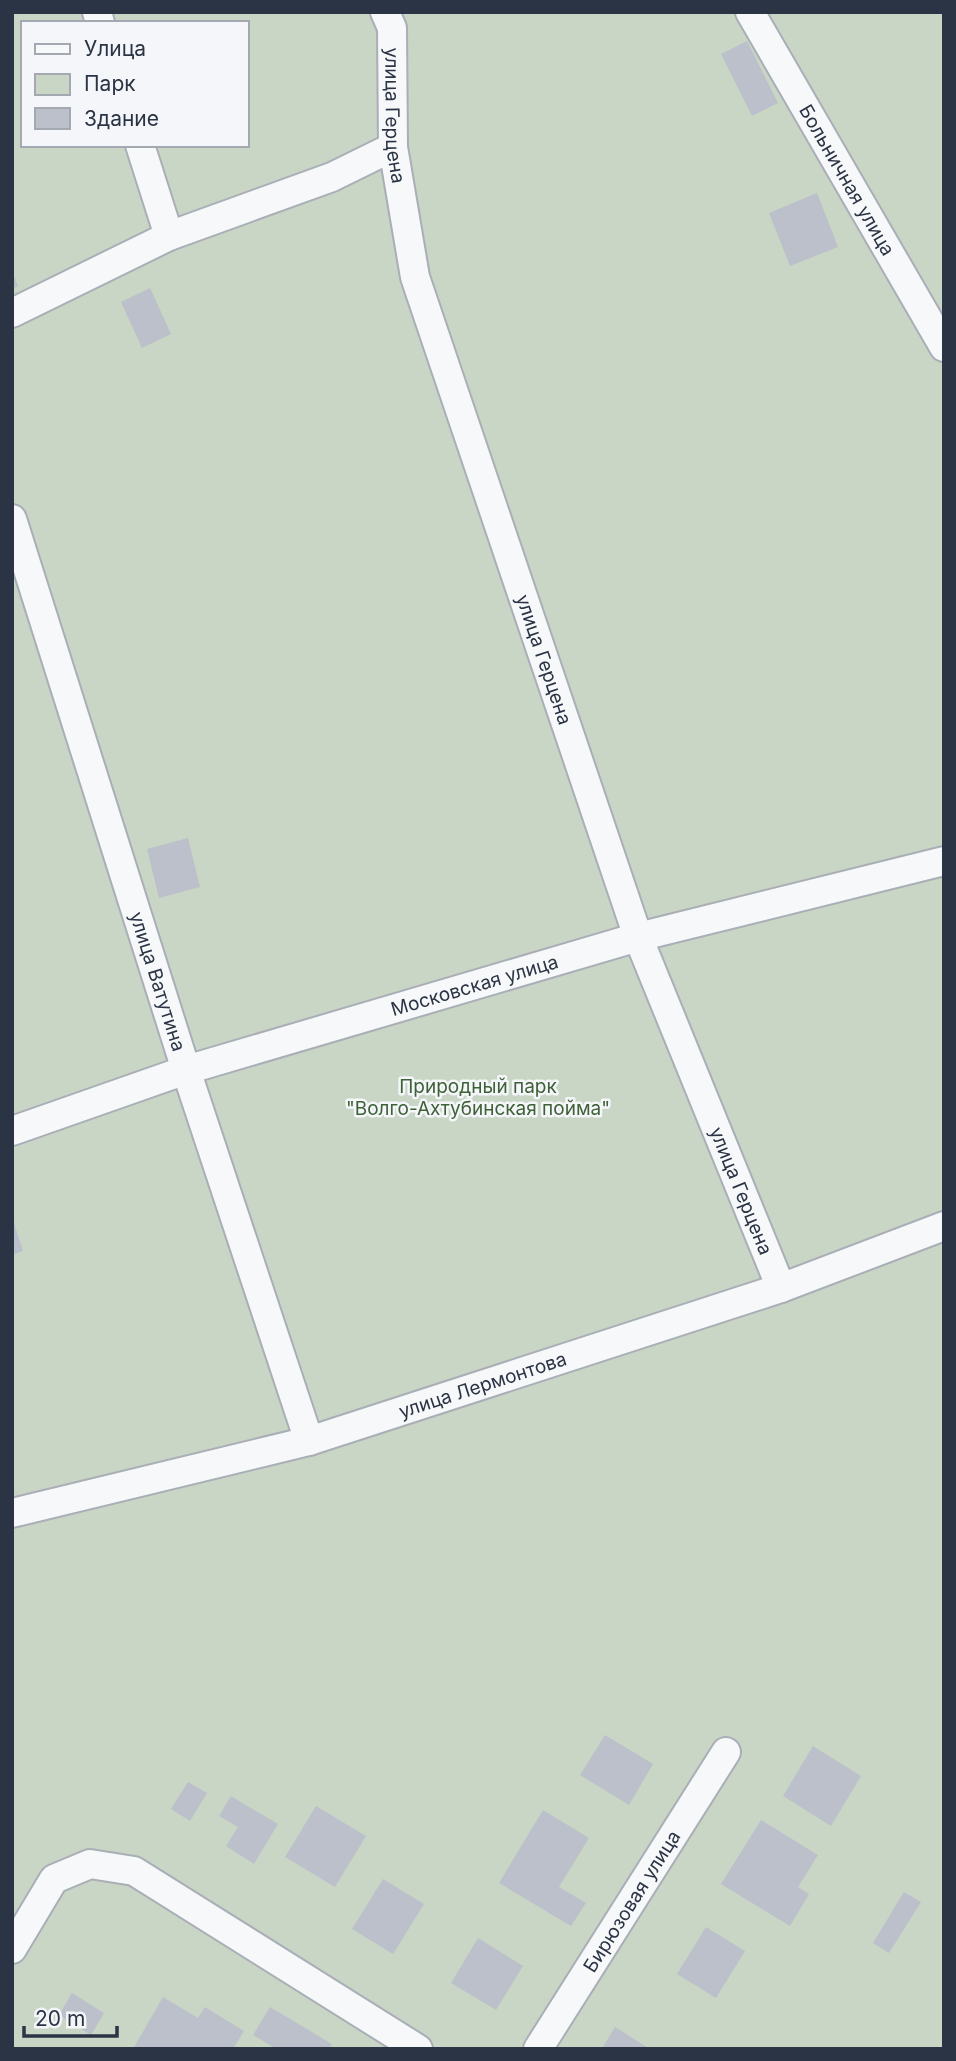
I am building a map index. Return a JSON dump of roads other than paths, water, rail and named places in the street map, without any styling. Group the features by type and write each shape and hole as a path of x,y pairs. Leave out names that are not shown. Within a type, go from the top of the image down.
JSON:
{"street":[{"name":"Больничная улица","path":"750,12 944,347"},
{"name":"улица Герцена","path":"393,18 393,146 415,277 638,937 781,1288"},
{"path":"12,313 169,236 332,177 393,146"},
{"path":"141,147 169,236"},
{"name":"улица Ватутина","path":"12,519 186,1070 309,1441"},
{"name":"Московская улица","path":"12,1131 186,1070 638,937 944,861"},
{"name":"улица Лермонтова","path":"12,1513 309,1441 781,1288 944,1226"},
{"name":"Бирюзовая улица","path":"538,2049 726,1752"},
{"path":"12,1949 54,1879 90,1864 134,1871 418,2049"}],"park label":[{"name":"Природный парк \"Волго-Ахтубинская пойма\"","path":"478,1097"}]}
